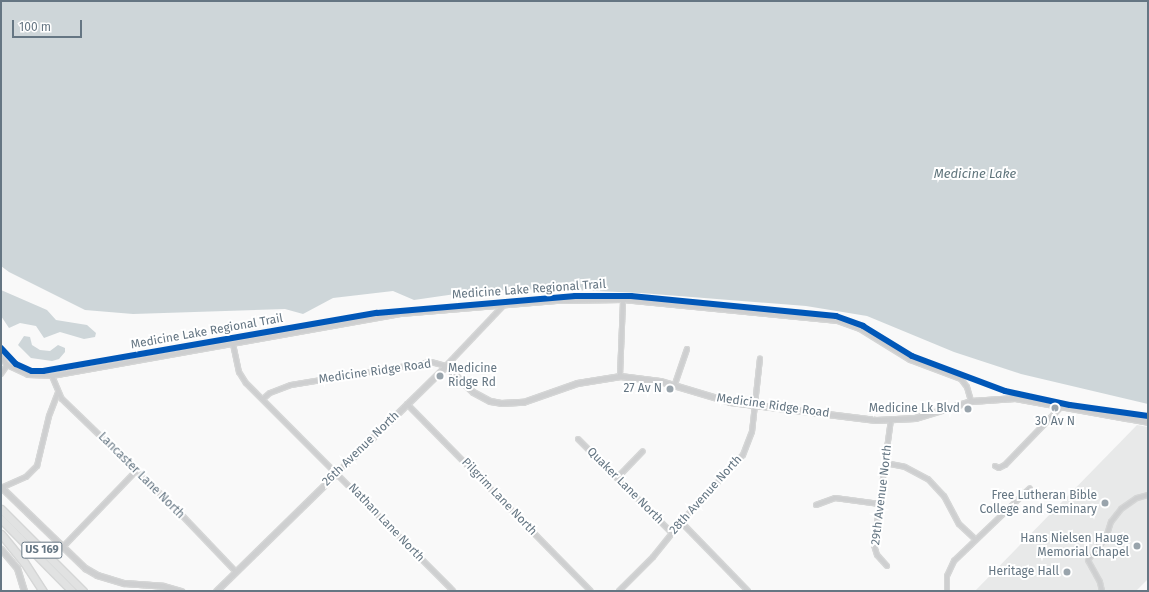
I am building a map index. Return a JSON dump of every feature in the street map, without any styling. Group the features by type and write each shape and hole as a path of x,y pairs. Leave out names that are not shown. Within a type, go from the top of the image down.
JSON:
{"highway":[{"name":"US 169","path":"1,509 83,591"},
{"name":"US 169","path":"1,519 72,591"},
{"path":"1,534 24,562 43,591"}],"street":[{"path":"1,357 7,365 28,375 52,376 401,314 589,300 623,300 838,321 860,329 910,360 960,379 967,386 971,401"},
{"path":"620,376 623,300"},
{"name":"26th Avenue North","path":"216,591 446,366 503,306"},
{"name":"Nathan Lane North","path":"233,344 241,375 262,399 453,591"},
{"path":"675,384 687,349"},
{"name":"28th Avenue North","path":"619,591 653,557 680,522 743,455 752,432 760,358"},
{"name":"Medicine Ridge Road","path":"262,399 270,393 291,385 430,362 446,366 473,392 490,401 501,403 523,402 577,383 620,376 675,384 710,397 756,405 891,420 915,418 971,401 1015,398 1148,422"},
{"path":"1,374 7,365"},
{"name":"Lancaster Lane North","path":"52,376 58,393 236,572"},
{"path":"58,393 49,416 37,466 26,477 1,487 62,548 85,568 104,578 124,583 163,586 181,591"},
{"name":"Pilgrim Lane North","path":"407,404 591,591"},
{"path":"995,466 999,468 1005,465 1061,407"},
{"name":"29th Avenue North","path":"887,566 875,550 891,420"},
{"name":"Quaker Lane North","path":"578,439 672,534"},
{"path":"617,478 643,451"},
{"path":"885,464 905,467 928,479 944,496 960,524 976,540"},
{"path":"62,548 136,471"},
{"path":"947,591 950,568 976,540 1030,488"},
{"path":"1102,591 1088,560 1106,538 1111,522 1121,509 1137,498 1148,495"},
{"path":"816,505 835,498 880,504"},
{"name":"Quaker Lane North","path":"680,522 748,591"},
{"path":"1,549 17,568 24,591"}],"shaded area":[{"name":"Free Lutheran Bible College and Seminary","path":"1137,425 1148,427 1148,579 1136,591 975,591"}],"water":[{"name":"Medicine Lake","path":"1,1 1148,1 1148,404 1021,374 954,352 867,316 806,306 641,293 551,289 476,291 414,300 393,291 333,298 303,314 285,309 133,314 85,310 9,272 1,266"},
{"path":"1,290 47,310 56,320 87,325 96,333 95,337 84,339 60,332 44,338 36,326 20,323 9,328 1,316"},
{"path":"24,336 30,337 32,345 40,350 50,351 58,345 65,348 65,352 59,359 52,361 31,358 18,345"}],"cycle path":[{"name":"Medicine Lake Regional Trail","path":"1,348 16,364 32,371 43,371 377,313 575,296 631,296 836,316 863,326 912,356 1005,391 1070,405 1148,416"}],"place":[{"name":"Medicine Ridge Rd","path":"440,376"},
{"name":"27 Av N","path":"670,389"},
{"name":"30 Av N","path":"1055,408"},
{"name":"Medicine Lk Blvd","path":"968,409"},
{"name":"Free Lutheran Bible College and Seminary","path":"1105,503"},
{"name":"Hans Nielsen Hauge Memorial Chapel","path":"1137,546"},
{"name":"Heritage Hall","path":"1067,572"}]}
